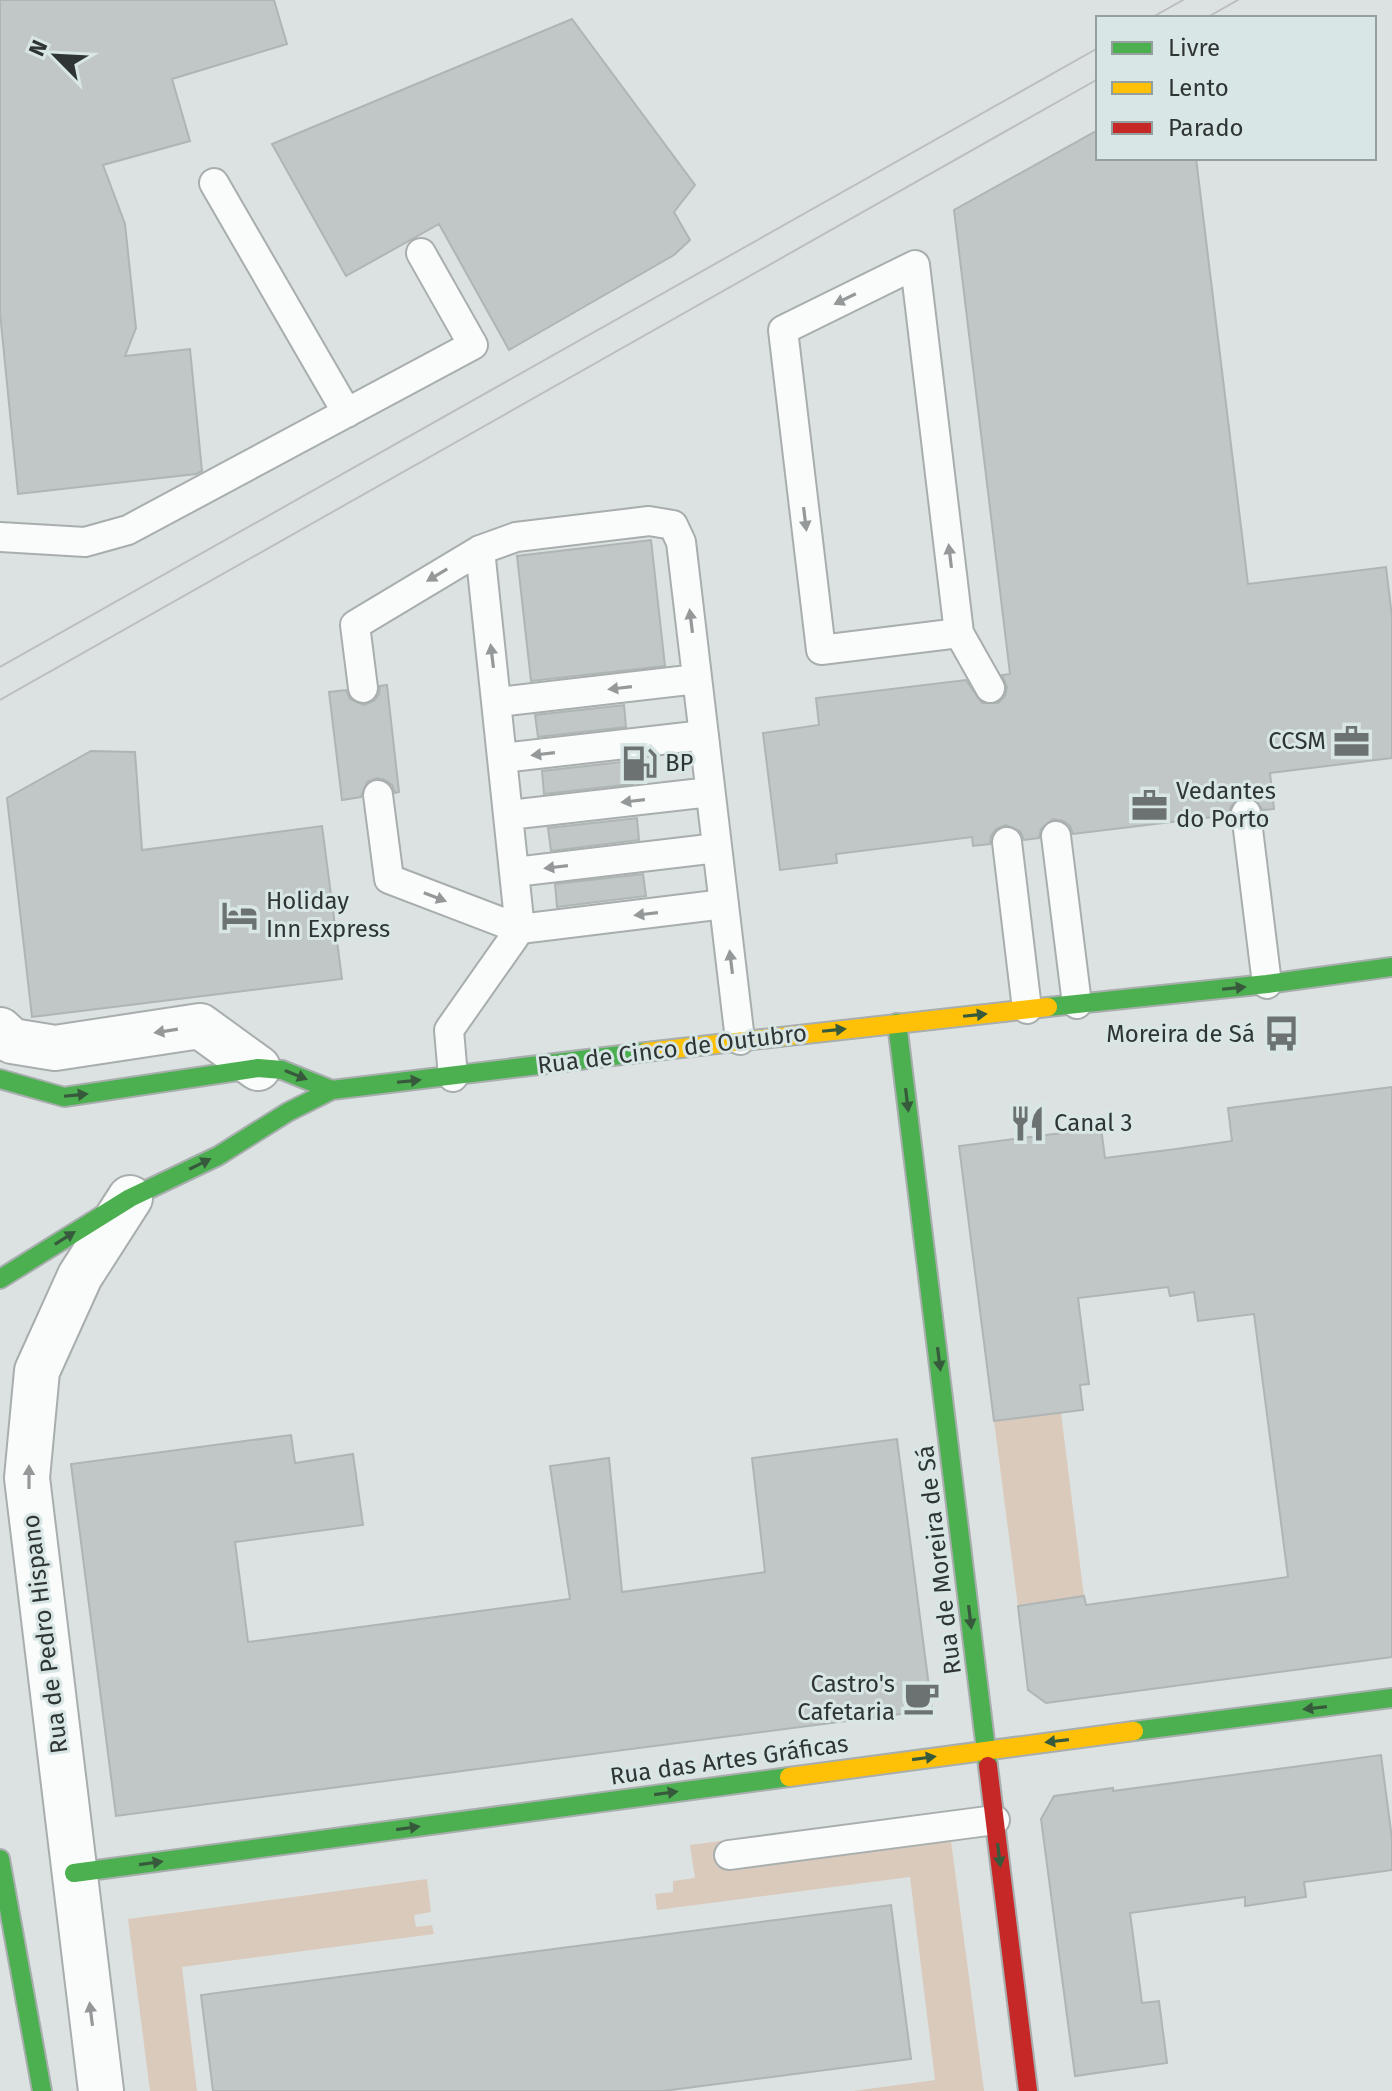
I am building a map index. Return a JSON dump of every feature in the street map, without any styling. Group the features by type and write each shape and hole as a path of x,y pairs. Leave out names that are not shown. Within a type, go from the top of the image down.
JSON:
{"street":[{"name":"Rua de Cinco de Outubro","path":"0,1279 130,1198 218,1156 288,1112 332,1090 740,1040 1267,984 1392,967"},
{"name":"Rua de Moreira de Sá","path":"897,1023 1028,2091"},
{"path":"4,1050 55,1048 200,1026 258,1068"},
{"path":"4,1050 64,1097 258,1068 282,1070 332,1090"},
{"name":"Rua de Pedro Hispano","path":"101,2091 27,1478 37,1371 80,1276 130,1198"},
{"name":"Rua das Artes Gráficas","path":"74,1873 1392,1698"},
{"path":"0,1859 42,2091"}],"lane":[{"path":"214,183 347,413"},
{"path":"0,537 85,542 128,530 473,345 421,253"},
{"path":"959,633 821,650 783,330 915,265 959,633 990,688"},
{"path":"363,688 355,625 480,550 516,537 649,521 673,525 681,542 740,1040"},
{"path":"453,1077 449,1030 520,929 480,550"},
{"path":"498,702 697,679"},
{"path":"503,758 704,735"},
{"path":"509,815 710,792"},
{"path":"378,795 389,879 520,929 724,904"},
{"path":"1246,813 1267,984"},
{"path":"1056,836 1077,1004"},
{"path":"1007,842 1027,1009"},
{"path":"515,872 717,848"},
{"path":"729,1855 995,1820"}],"shaded area":[{"path":"1061,1413 1084,1597 1018,1606 994,1421"},
{"path":"727,1840 732,1869 951,1841 984,2091 853,2091 935,2080 910,1877 657,1910 655,1894 673,1892 673,1881 695,1878 690,1845"},
{"path":"427,1879 431,1912 414,1915 416,1927 432,1925 434,1934 182,1967 197,2091 150,2091 128,1919"}],"building":[{"path":"0,0 274,0 287,44 172,79 190,141 103,165 125,224 136,328 125,356 190,349 202,471 196,474 18,494 0,313"},
{"path":"572,19 695,185 674,212 690,240 674,255 509,350 439,224 346,276 272,144"},
{"path":"1096,131 1096,160 1196,160 1248,584 1386,567 1392,617 1392,758 1270,773 1274,809 1263,810 1253,798 1243,796 1231,806 1229,815 1073,834 1070,826 1053,819 1041,829 1039,838 1024,840 1020,831 1006,825 996,829 990,844 973,846 972,837 836,854 837,863 780,870 763,733 819,725 816,698 966,680 982,703 998,703 1005,696 1007,687 1002,675 1010,674 954,210"},
{"path":"651,540 665,666 531,681 517,556"},
{"path":"387,685 399,792 395,793 392,785 377,778 367,782 361,797 342,800 329,692 346,690 350,699 364,705 374,701 380,686"},
{"path":"624,705 626,727 538,737 535,715"},
{"path":"91,751 135,752 142,850 322,826 342,979 32,1017 7,798"},
{"path":"630,761 633,784 544,794 542,771"},
{"path":"637,818 639,840 551,851 548,828"},
{"path":"643,874 646,896 557,907 555,884"},
{"path":"1392,1087 1392,1657 1046,1703 1028,1690 1018,1606 1084,1596 1086,1605 1288,1577 1254,1314 1198,1321 1194,1292 1170,1296 1168,1287 1078,1298 1089,1384 1080,1385 1083,1410 994,1421 959,1146 1101,1128 1105,1158 1176,1149 1232,1141 1228,1108"},
{"path":"291,1435 295,1463 353,1454 363,1525 235,1542 248,1642 570,1599 550,1466 609,1458 622,1592 765,1572 752,1458 897,1439 932,1710 116,1816 71,1464"},
{"path":"1381,1755 1392,1839 1392,1870 1304,1882 1306,1897 1245,1906 1245,1897 1130,1913 1142,2003 1159,2001 1167,2063 1075,2076 1041,1819 1054,1796"},
{"path":"891,1905 911,2059 663,2091 213,2091 201,1995"}],"tram line":[{"path":"1155,16 1183,0"},
{"path":"1210,16 1238,0"},
{"path":"0,667 1096,49"},
{"path":"0,700 1096,80"}],"traffic: fast":[{"path":"1048,1007 1267,984 1392,967"},
{"path":"897,1023 988,1766"},
{"path":"0,1279 130,1198 218,1156 288,1112 332,1090 646,1052"},
{"path":"0,1079 64,1097 258,1068 282,1070 332,1090"},
{"path":"1134,1731 1392,1698"},
{"path":"74,1873 789,1777"},
{"path":"0,1859 42,2091"}],"traffic: slow":[{"path":"646,1052 1048,1007"},
{"path":"789,1777 1134,1731"}],"traffic: jam":[{"path":"988,1766 1028,2091"}],"place":[{"name":"CCSM","path":"1352,741"},
{"name":"BP","path":"639,763"},
{"name":"Vedantes do Porto","path":"1150,805"},
{"name":"Holiday Inn Express","path":"240,915"},
{"name":"Moreira de Sá","path":"1281,1034"},
{"name":"Canal 3","path":"1028,1123"},
{"name":"Castro's Cafetaria","path":"921,1698"}]}
